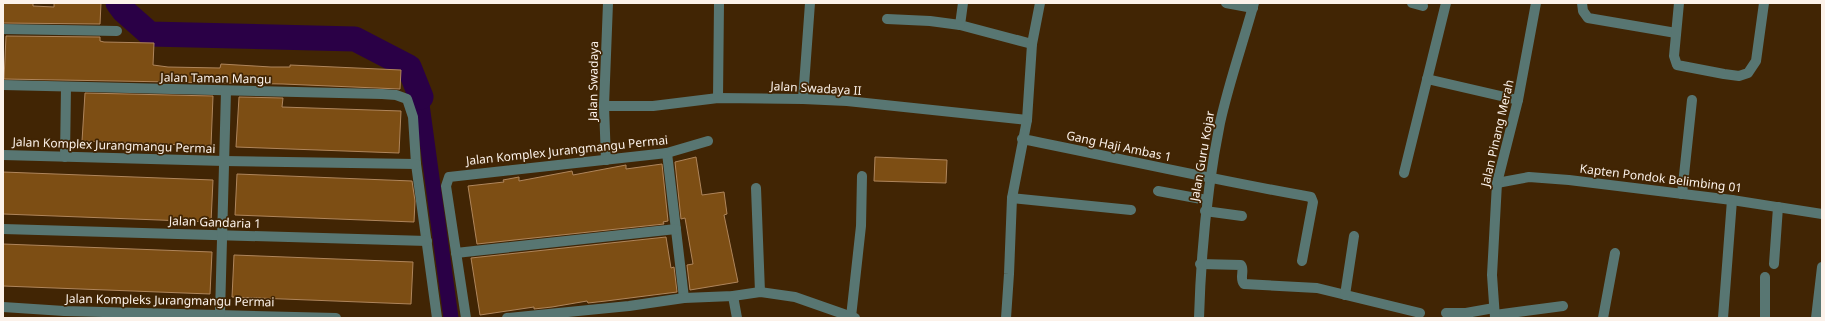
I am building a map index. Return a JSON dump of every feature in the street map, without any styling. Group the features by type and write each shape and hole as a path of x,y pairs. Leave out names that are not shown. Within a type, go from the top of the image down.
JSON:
{"street":[{"name":"Jalan Swadaya","path":"606,160 604,106 608,3"},
{"path":"718,98 719,3"},
{"path":"803,99 810,3"},
{"path":"960,25 963,3"},
{"path":"1006,318 1012,198 1022,139 1027,120 1032,44 1040,3"},
{"path":"1226,3 1253,5"},
{"path":"1412,3 1423,6"},
{"path":"1404,173 1446,3"},
{"name":"Jalan Pinang Merah","path":"1495,313 1492,275 1497,183 1518,100 1536,3"},
{"path":"1582,3 1583,11 1588,18 1676,33"},
{"path":"1679,3 1674,56 1677,65 1701,71 1739,76 1748,73 1756,61 1764,3"},
{"name":"Jalan Guru Kojar","path":"1199,318 1200,264 1205,210 1220,122 1253,5"},
{"path":"887,19 930,21 960,25 1032,44"},
{"path":"3,29 117,31"},
{"path":"1427,79 1518,100"},
{"name":"Jalan Taman Mangu","path":"3,85 226,92 396,95 408,99 413,117 416,164"},
{"path":"64,156 66,87"},
{"name":"Jalan Komplex Jurangmangu Permai","path":"220,314 226,92"},
{"name":"Jalan Swadaya II","path":"604,106 653,106 718,98 803,99 847,101 1027,120"},
{"path":"1682,194 1692,100"},
{"name":"Gang Haji Ambas 1","path":"1022,139 1132,161 1211,179 1311,197 1313,202 1302,261"},
{"name":"Jalan Komplex Jurangmangu Permai","path":"456,253 446,186 447,179 452,176 667,153 708,141"},
{"path":"667,153 684,298"},
{"name":"Jalan Komplex Jurangmangu Permai","path":"3,155 416,164"},
{"path":"416,164 437,318"},
{"path":"507,318 568,314 684,298 733,296 760,292 795,297 853,318 861,226 862,176"},
{"name":"Kapten Pondok Belimbing 01","path":"1497,183 1530,176 1732,200 1822,214"},
{"path":"756,188 760,292"},
{"path":"1158,192 1207,200"},
{"path":"1012,198 1131,210"},
{"path":"1723,318 1732,200"},
{"path":"1774,264 1778,207"},
{"path":"1205,210 1242,216"},
{"name":"Jalan Gandaria 1","path":"3,229 427,241"},
{"path":"466,318 456,253 676,229"},
{"path":"1345,295 1354,236"},
{"path":"1603,318 1615,253"},
{"path":"1200,264 1241,265 1242,281 1244,284 1317,288 1420,313"},
{"path":"1816,318 1822,267"},
{"path":"1765,276 1765,318"},
{"path":"733,296 737,318"},
{"path":"1446,313 1495,313 1563,306"},
{"name":"Jalan Kompleks Jurangmangu Permai","path":"3,307 64,314 220,314 336,318"}],"building":[{"path":"3,3 33,3 33,6 54,7 54,3 101,3 100,24 3,23"},
{"path":"6,36 100,37 100,41 104,42 154,43 153,65 168,67 220,68 221,64 271,67 290,67 290,65 401,70 400,89 283,84 4,79"},
{"path":"85,93 213,96 211,146 82,141"},
{"path":"239,97 283,98 282,107 401,111 399,153 236,147"},
{"path":"696,157 702,195 724,192 727,214 724,215 738,282 690,290 687,265 693,264 685,218 681,219 675,162"},
{"path":"875,157 947,160 946,183 874,181"},
{"path":"662,164 668,221 663,222 664,224 477,244 468,186 504,182 503,180 519,177 519,181 572,171 573,175 626,165 626,169"},
{"path":"3,172 213,180 211,222 3,214"},
{"path":"237,174 412,181 415,201 414,222 235,215"},
{"path":"666,237 671,268 674,267 677,292 588,303 587,301 534,309 534,307 480,315 471,258"},
{"path":"3,244 212,252 210,294 3,286"},
{"path":"234,255 413,262 411,304 232,297"}],"waterway":[{"path":"118,3 124,11 150,34 355,39 409,67 421,97"},
{"path":"421,97 451,318"}]}
